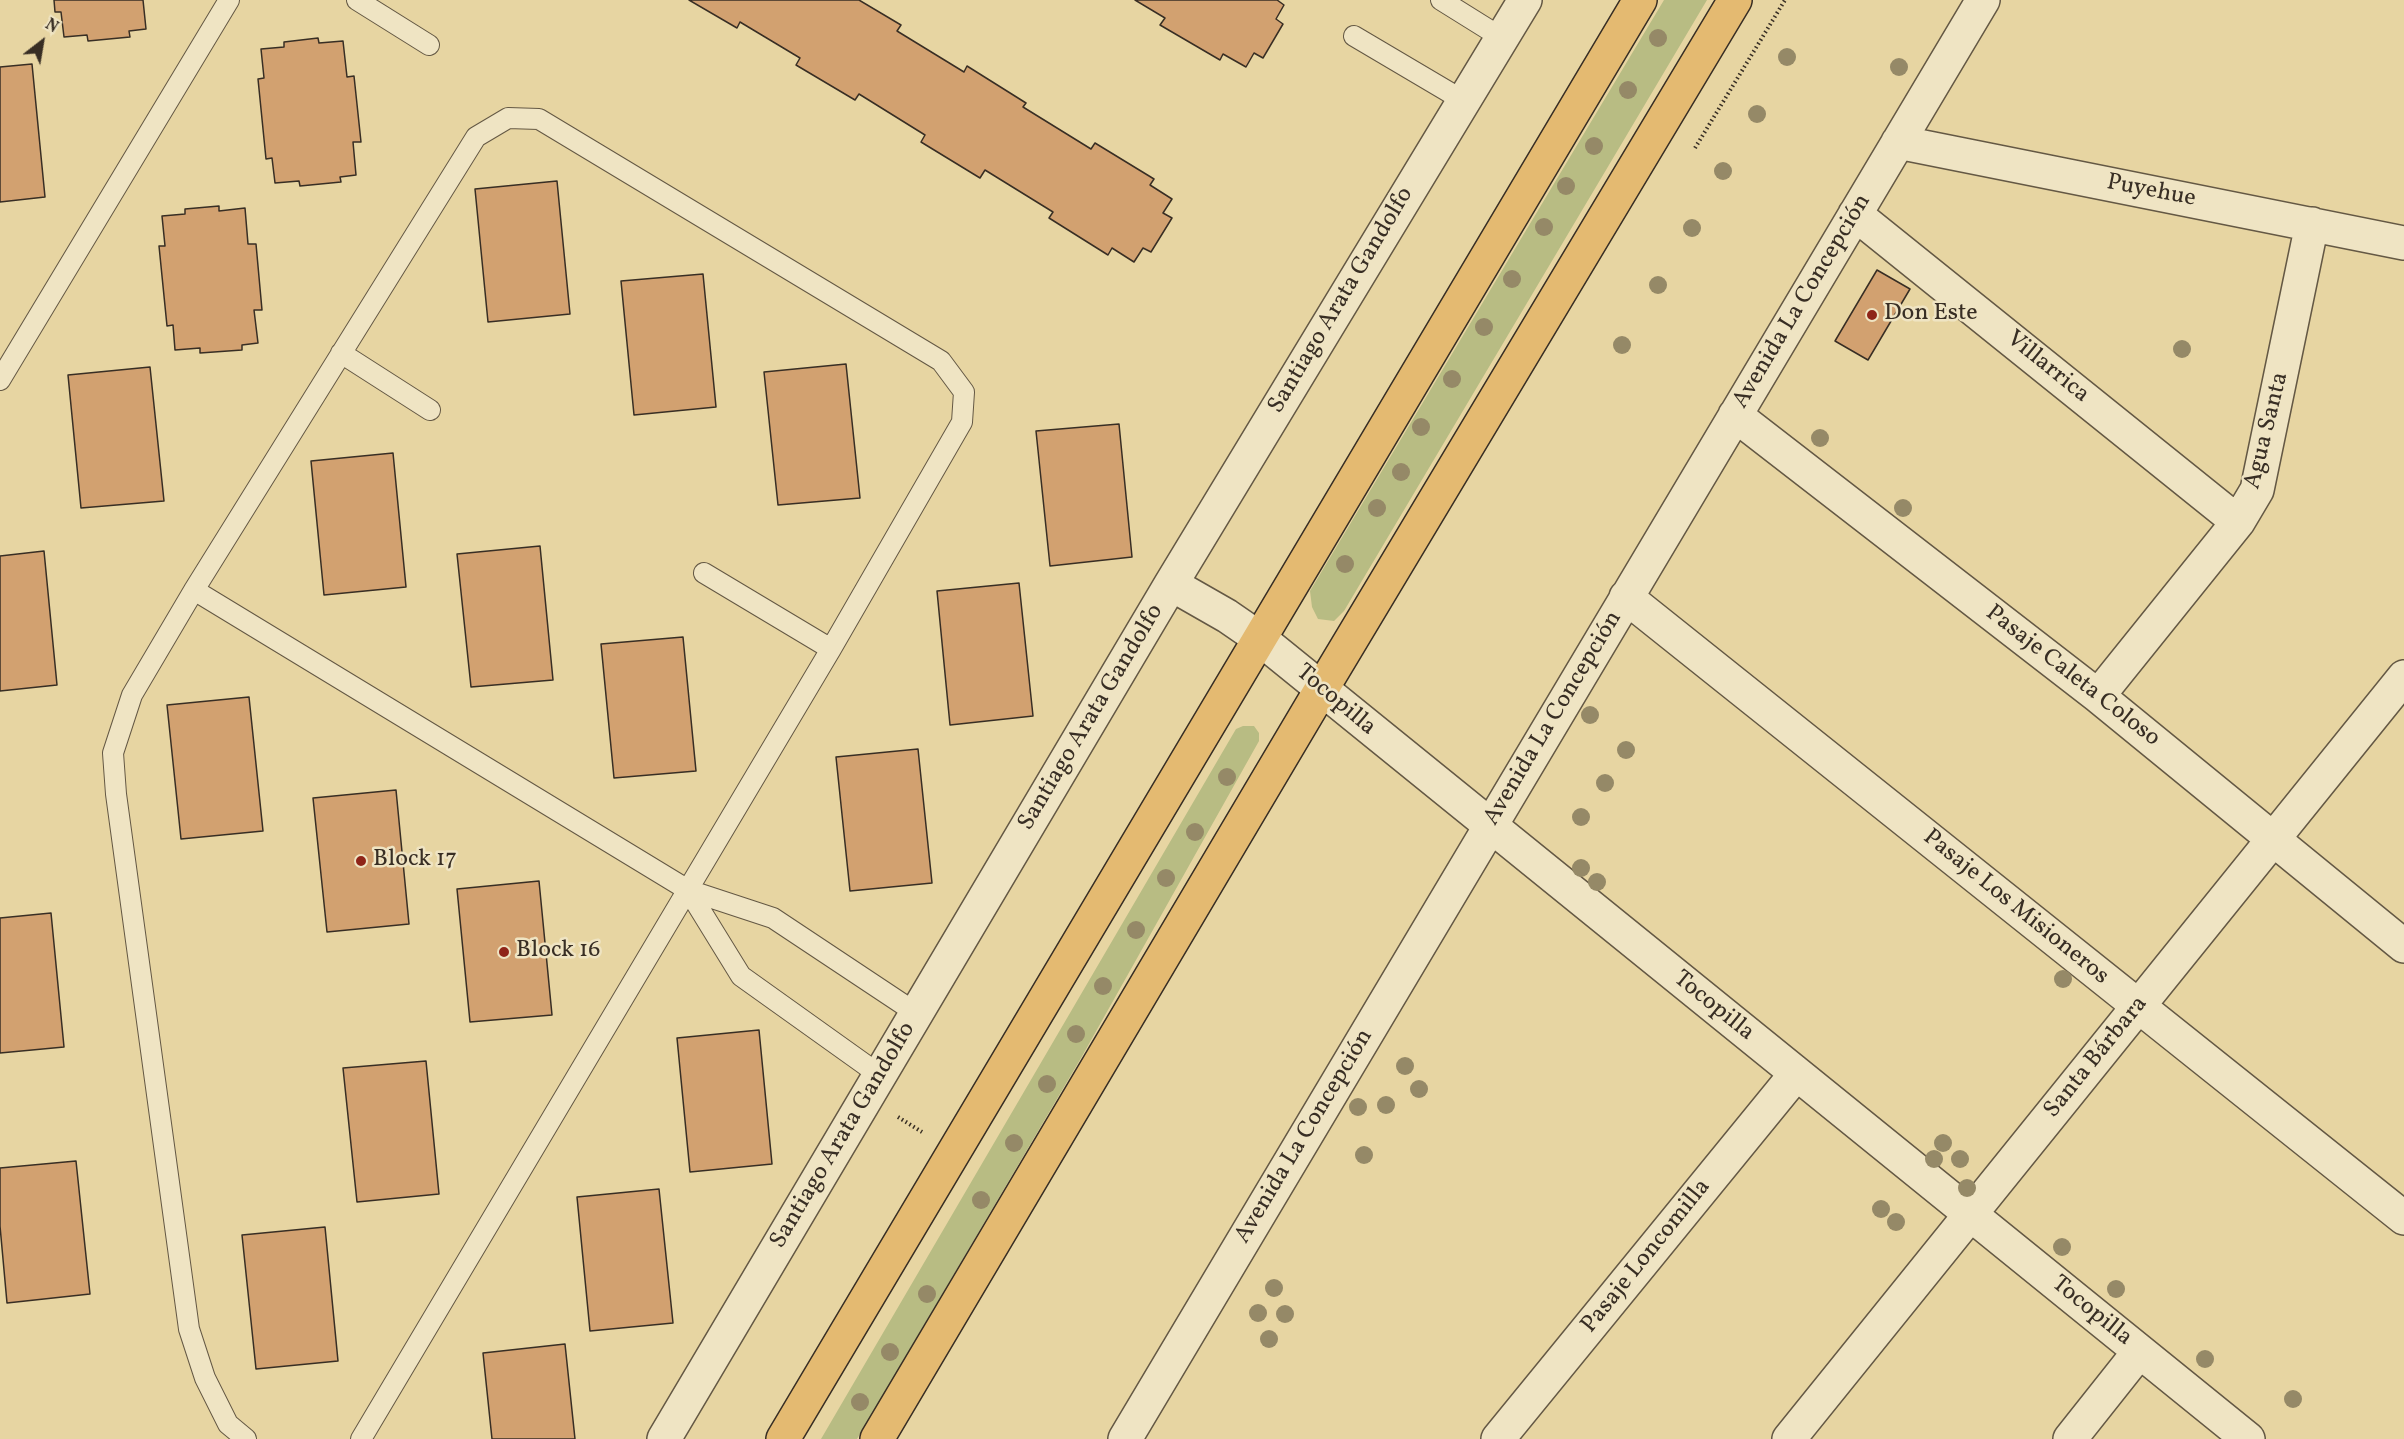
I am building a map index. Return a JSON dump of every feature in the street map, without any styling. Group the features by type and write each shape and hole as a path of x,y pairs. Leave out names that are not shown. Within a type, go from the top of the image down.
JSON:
{"main road":[{"path":"783,1439 1640,0"},
{"path":"877,1439 1321,690 1735,0"}],"street":[{"name":"Santiago Arata Gandolfo","path":"664,1439 1171,584 1525,0"},
{"name":"Avenida La Concepción","path":"1125,1439 1983,0"},
{"name":"Puyehue","path":"1898,142 2404,243"},
{"name":"Villarrica","path":"1856,214 2238,522"},
{"name":"Agua Santa","path":"2098,696 2238,522 2257,490 2312,224"},
{"name":"Pasaje Caleta Coloso","path":"1735,415 2098,696 2404,946"},
{"name":"Tocopilla","path":"1171,584 1227,616 1260,639 2248,1439"},
{"name":"Pasaje Los Misioneros","path":"1626,597 2404,1218"},
{"name":"Santa Bárbara","path":"1790,1439 2404,677"},
{"name":"Pasaje Loncomilla","path":"1498,1439 1796,1074"},
{"path":"2070,1439 2139,1352"}],"lane":[{"path":"0,380 229,0"},
{"path":"357,0 429,45"},
{"path":"1441,0 1502,38"},
{"path":"1354,36 1464,101"},
{"path":"246,1439 228,1424 206,1378 189,1329 117,805 113,753 132,695 194,590 476,136 508,118 540,119 941,361 964,392 962,422 831,649 361,1439"},
{"path":"341,353 430,410"},
{"path":"704,573 831,649"},
{"path":"194,590 688,890 773,918 916,1013"},
{"path":"688,890 741,976 881,1076"}],"green space":[{"path":"1664,0 1707,0 1344,611 1334,621 1318,619 1312,607 1310,591"},
{"path":"1243,726 1254,726 1259,733 1259,741 1081,1058 857,1439 821,1439 1236,729"}],"building":[{"path":"54,0 143,0 146,29 129,31 130,37 88,41 87,35 64,37 61,12 55,12"},
{"path":"689,0 859,0 901,25 897,31 964,72 967,66 1026,103 1023,107 1091,149 1095,143 1154,179 1150,185 1172,199 1163,213 1172,218 1151,252 1143,248 1134,262 1112,248 1108,255 1049,218 1053,212 985,170 980,178 921,142 925,135 859,94 855,100 796,65 800,58 740,22 737,28"},
{"path":"1135,0 1277,0 1284,5 1276,19 1283,24 1263,58 1254,53 1246,67 1223,54 1220,60 1160,25 1165,18"},
{"path":"318,38 319,43 343,41 347,77 354,76 361,142 353,142 356,175 340,177 341,182 300,186 299,181 275,183 272,158 266,159 258,79 264,78 261,49 284,47 284,42"},
{"path":"32,64 45,197 0,202 0,67"},
{"path":"557,181 570,314 488,322 475,189"},
{"path":"219,206 219,211 245,208 248,244 256,244 262,310 254,310 258,343 242,345 242,350 200,353 200,348 175,350 173,325 167,326 159,246 165,246 162,216 185,214 185,209"},
{"name":"Don Este","path":"1877,270 1910,289 1868,360 1835,341"},
{"path":"703,274 716,407 634,415 621,281"},
{"path":"846,364 860,498 778,505 764,372"},
{"path":"150,367 164,501 81,508 68,375"},
{"path":"1119,424 1132,557 1050,566 1036,431"},
{"path":"393,453 406,587 324,595 311,461"},
{"path":"540,546 553,680 471,687 457,554"},
{"path":"44,551 57,685 0,691 0,556"},
{"path":"1019,583 1033,716 950,725 937,591"},
{"path":"683,637 696,771 614,778 601,644"},
{"path":"249,697 263,831 181,839 167,705"},
{"path":"918,749 932,883 850,891 836,757"},
{"name":"Block 17","path":"396,790 409,924 327,932 313,798"},
{"name":"Block 16","path":"539,881 552,1015 470,1022 457,889"},
{"path":"51,913 64,1047 0,1053 0,918"},
{"path":"759,1030 772,1164 690,1172 677,1038"},
{"path":"426,1061 439,1194 357,1202 343,1068"},
{"path":"76,1161 90,1294 7,1303 0,1226 0,1168"},
{"path":"659,1189 673,1323 590,1331 577,1197"},
{"path":"325,1227 338,1361 256,1369 242,1235"},
{"path":"565,1344 575,1439 492,1439 483,1353"}],"place":[{"name":"Don Este","path":"1872,315"},
{"name":"Block 17","path":"361,861"},
{"name":"Block 16","path":"504,952"}]}
